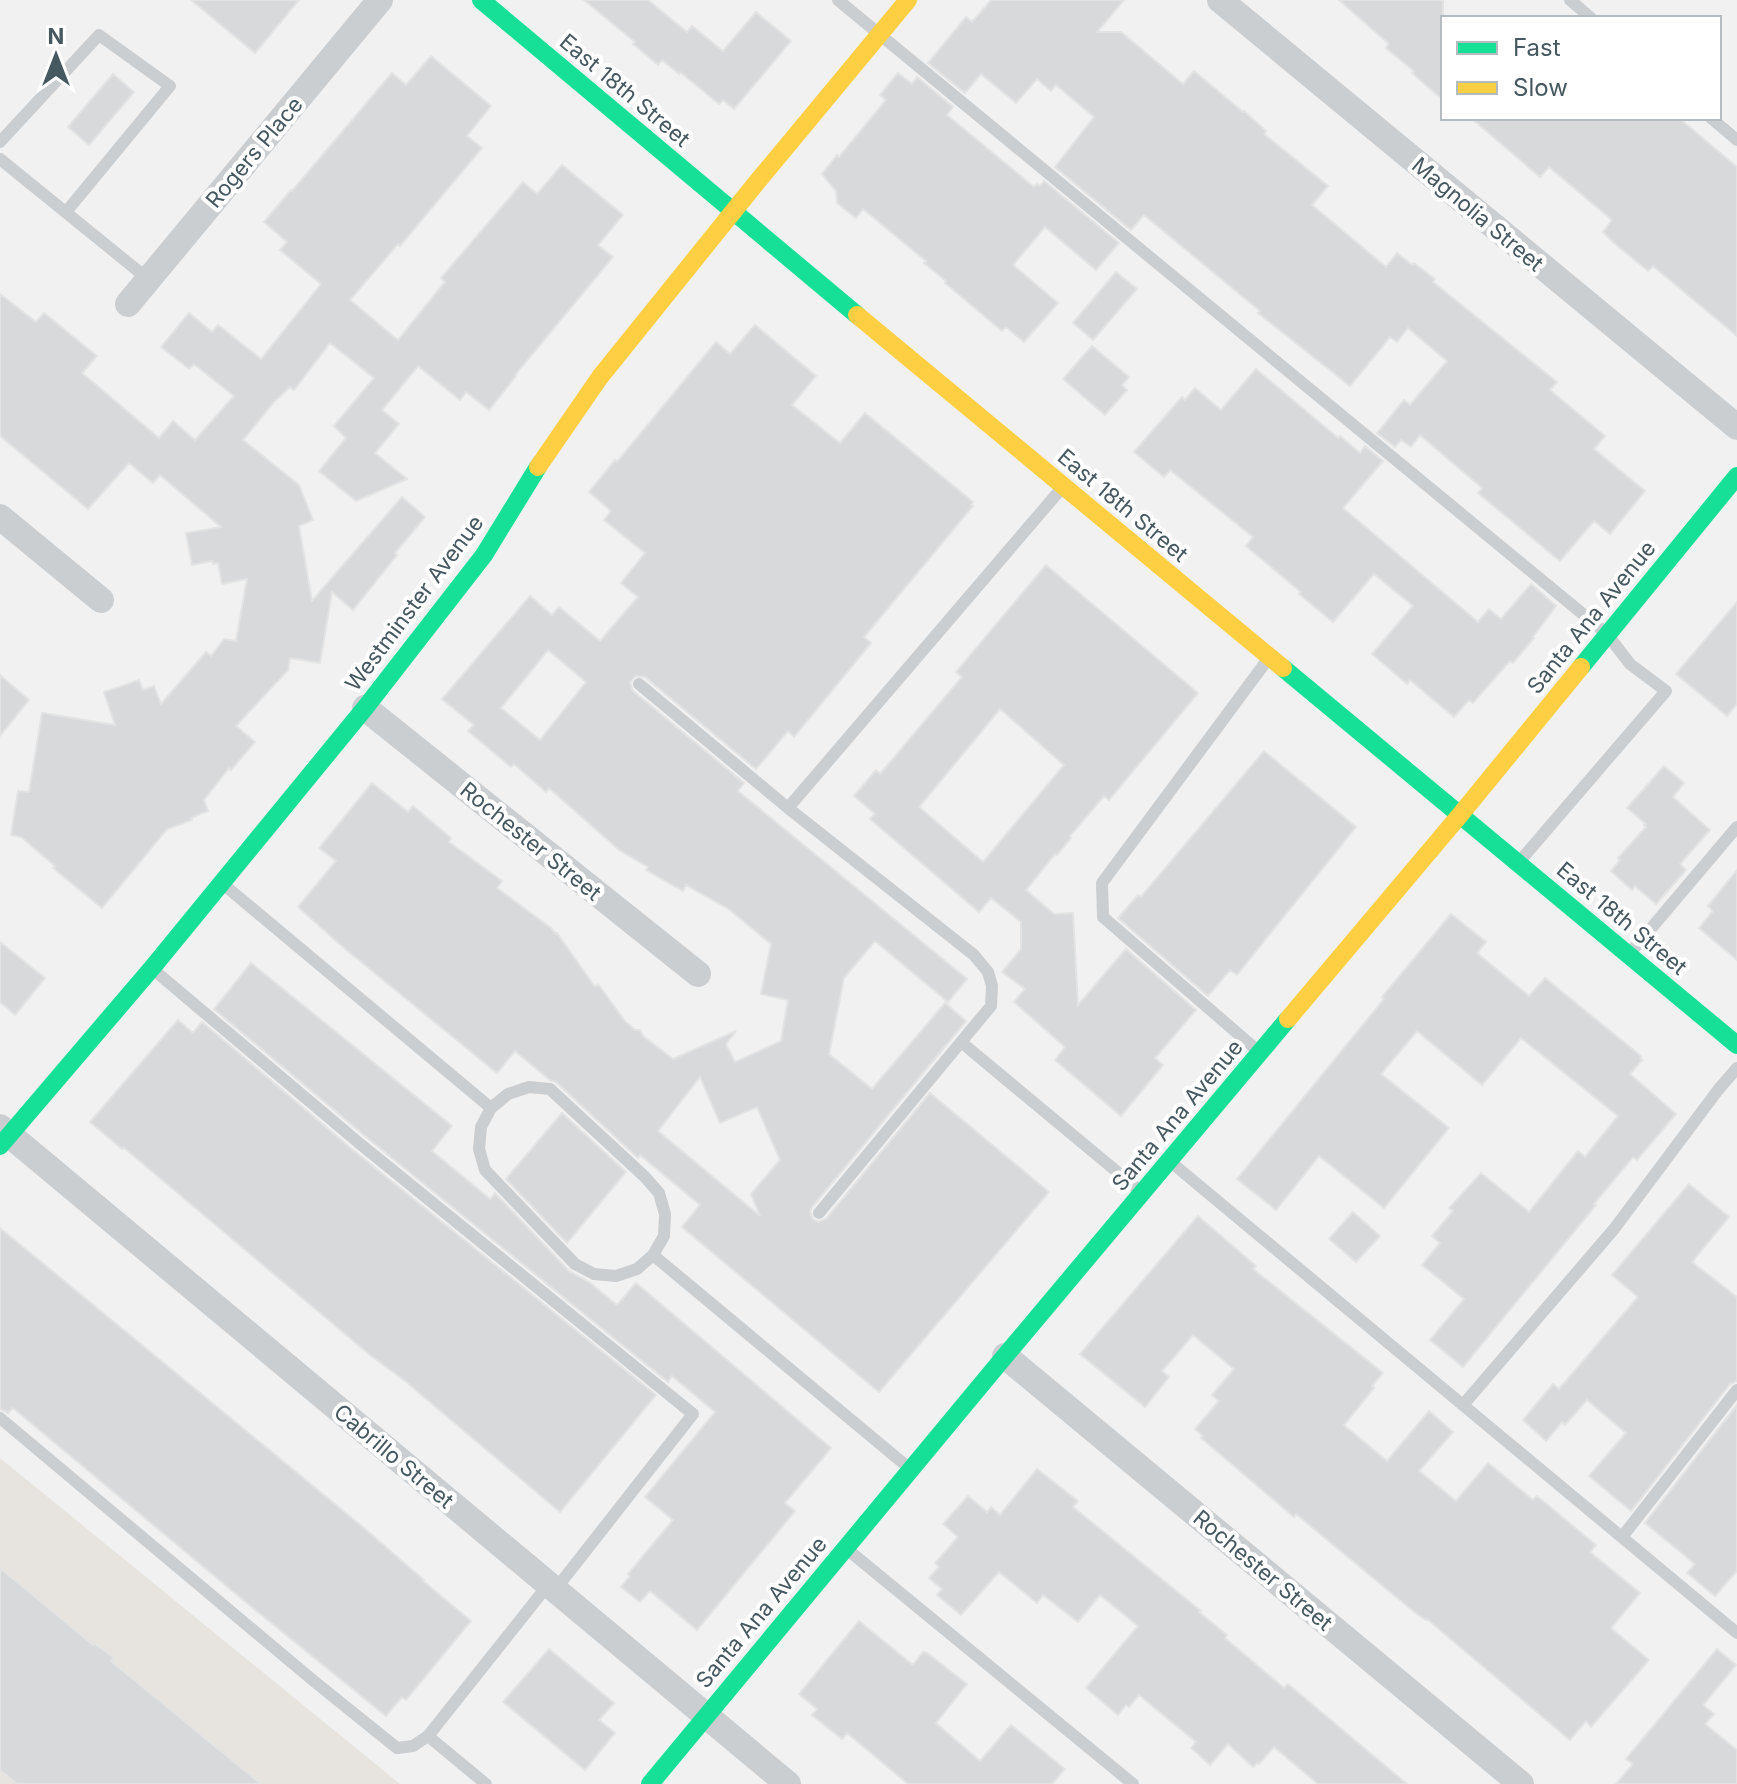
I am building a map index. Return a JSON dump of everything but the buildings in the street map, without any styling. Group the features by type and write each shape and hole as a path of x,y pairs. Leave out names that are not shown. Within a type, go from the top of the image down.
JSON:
{"street":[{"name":"Rogers Place","path":"128,304 380,0"},
{"name":"East 18th Street","path":"481,0 1737,1045"},
{"name":"Westminster Avenue","path":"3,1136 152,968 365,708 484,555 536,470 600,377 908,0"},
{"name":"Magnolia Street","path":"1220,0 1737,427"},
{"name":"Santa Ana Avenue","path":"650,1784 1460,815 1737,476"},
{"path":"0,517 101,600"},
{"name":"Rochester Street","path":"365,708 698,974"},
{"name":"Cabrillo Street","path":"3,1136 788,1784"},
{"name":"Rochester Street","path":"1005,1356 1521,1784"}],"lane":[{"path":"838,0 1607,634 1630,664 1666,691 1518,863"},
{"path":"1570,0 1589,16"},
{"path":"0,142 99,35 170,86 66,212"},
{"path":"1713,120 1737,140"},
{"path":"0,159 148,279"},
{"path":"788,808 1063,486"},
{"path":"1260,1053 1103,917 1102,883 1270,657"},
{"path":"639,684 788,808 974,955 988,972 992,986 991,1006 819,1213"},
{"path":"1629,955 1737,827"},
{"path":"221,882 491,1108"},
{"path":"0,1418 392,1744 404,1748 428,1736 693,1414 359,1143 152,968"},
{"path":"961,1042 1143,1193"},
{"path":"1463,1405 1614,1229 1737,1068"},
{"path":"529,1087 550,1089 659,1193 665,1214 664,1236 653,1255 637,1269 616,1276 594,1274 575,1264 485,1170 479,1149 481,1127 491,1108 508,1094 529,1087"},
{"path":"1169,1161 1737,1633"},
{"path":"653,1255 911,1470"},
{"path":"1622,1537 1737,1390"},
{"path":"845,1548 1133,1784"},
{"path":"428,1736 486,1784"}],"shaded area":[{"path":"0,1458 400,1784 0,1784"}],"traffic: fast":[{"path":"481,0 857,315"},
{"path":"0,1146 152,968 365,708 484,555 538,467"},
{"path":"1581,667 1737,476"},
{"path":"1283,668 1737,1045"},
{"path":"650,1784 1288,1019"}],"traffic: slow":[{"path":"538,467 600,377 908,0"},
{"path":"857,315 1283,668"},
{"path":"1288,1019 1581,667"}]}
